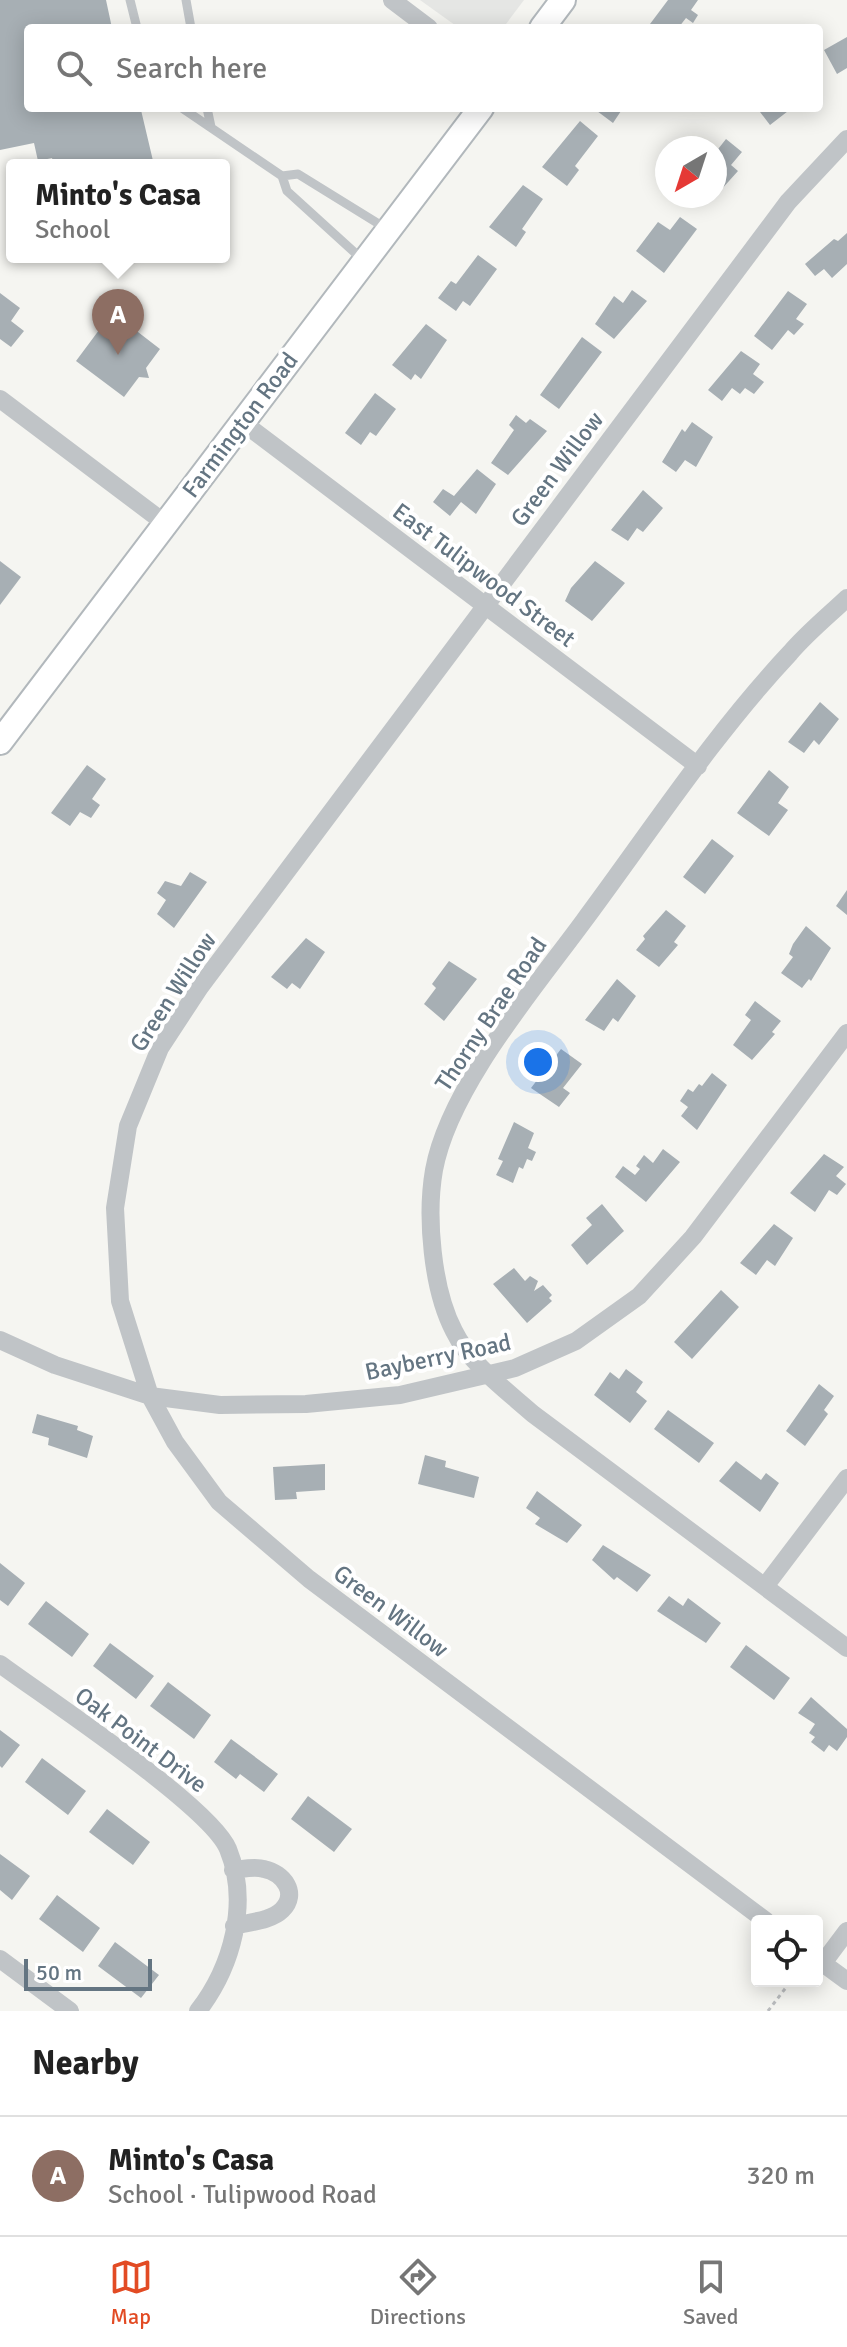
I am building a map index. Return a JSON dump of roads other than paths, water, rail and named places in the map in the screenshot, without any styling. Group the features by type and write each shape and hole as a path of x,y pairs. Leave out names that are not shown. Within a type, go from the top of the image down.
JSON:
{"street":[{"path":"392,0 424,24"},
{"path":"545,24 563,0"},
{"name":"Farmington Road","path":"0,742 478,112"},
{"name":"Green Willow","path":"758,1915 309,1579 219,1502 175,1442 150,1396 120,1301 115,1208 128,1126 160,1048 200,987 788,202 847,139"},
{"path":"0,399 166,524"},
{"name":"East Tulipwood Street","path":"242,422 698,766"},
{"name":"Thorny Brae Road","path":"847,598 789,653 698,766 527,999 449,1121 434,1170 430,1220 437,1274 454,1331 487,1374 533,1414 847,1648"},
{"name":"Bayberry Road","path":"0,1340 55,1365 150,1396 220,1405 306,1404 400,1395 515,1368 576,1341 639,1296 693,1237 847,1033"},
{"path":"766,1585 847,1478"},
{"name":"Oak Point Drive","path":"0,1664 189,1804 227,1847 237,1887 233,1945 214,1991 198,2011"},
{"path":"233,1870 262,1868 280,1875 288,1885 290,1896 283,1910 234,1926"},
{"path":"823,1958 847,1931"},
{"path":"0,1959 70,2011"},
{"path":"823,1963 847,1981"}],"lane":[{"path":"130,0 136,24"},
{"path":"186,0 190,24"},
{"path":"188,112 282,176 287,191 364,261"},
{"path":"208,112 211,127"},
{"path":"282,176 298,174 388,230"}],"place":[{"name":"Minto's Casa","path":"118,355"}]}
